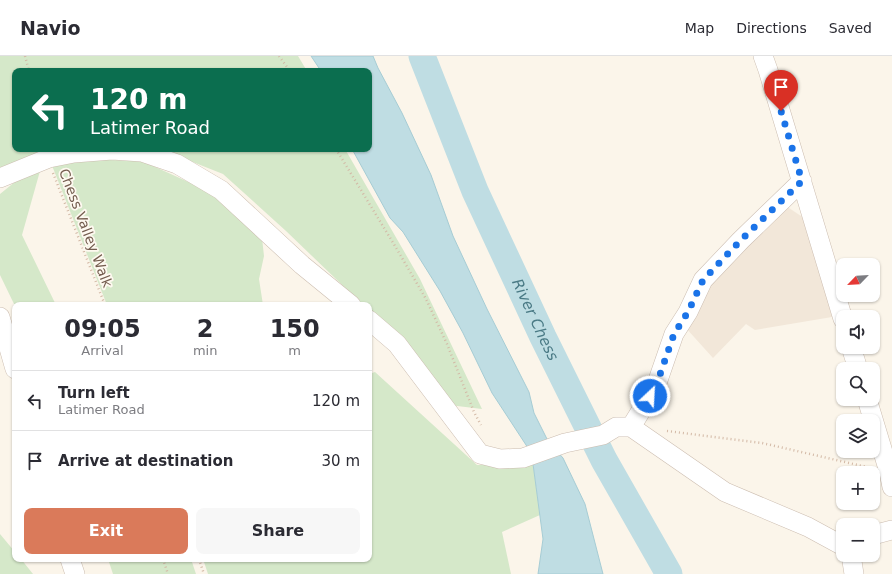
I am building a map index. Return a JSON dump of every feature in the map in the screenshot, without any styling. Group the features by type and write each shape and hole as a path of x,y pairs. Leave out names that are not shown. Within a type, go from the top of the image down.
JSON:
{"street":[{"path":"763,56 840,310"},
{"path":"0,178 49,158 87,152"},
{"path":"142,152 177,164 221,190 302,265 347,302"},
{"path":"631,427 656,386 674,334 688,312 703,280 741,240 802,181"},
{"path":"0,317 12,359"},
{"path":"372,323 397,344 480,454 500,459 523,458 594,436 616,427 631,427 725,492 808,528 836,542"},
{"path":"869,406 892,487"},
{"path":"880,533 892,530"},
{"path":"71,562 74,574"},
{"path":"852,562 854,574"}],"path":[{"path":"25,56 28,68"},
{"path":"279,56 288,68"},
{"path":"338,152 426,299 447,344 474,412 484,430"},
{"name":"Chess Valley Walk","path":"49,158 104,302"},
{"path":"662,430 762,443 861,466"},
{"path":"164,562 168,574"},
{"path":"200,562 204,574"}],"shaded area":[{"path":"783,204 807,220 832,317 755,330 746,324 713,358 685,327 708,276"}],"green space":[{"path":"0,56 298,56 305,68 12,68 12,152 61,152 0,172"},
{"path":"168,152 347,152 420,279 482,409 449,405 399,339 372,314 372,302 360,302 286,231 223,174"},
{"path":"78,159 142,161 215,194 262,238 264,256 259,279 263,302 106,302 51,163"},
{"path":"40,171 22,235 55,302 13,302 0,275 0,194 21,177"},
{"path":"375,372 477,465 533,464 540,515 502,532 511,574 208,574 204,562 372,562 372,373"},
{"path":"0,534 12,548 12,562 23,562 33,574 0,574"},
{"path":"109,562 192,562 196,574 113,574"}],"water":[{"path":"311,56 373,56 431,175 453,236 487,309 529,392 534,413 548,441 563,458 585,504 603,574 538,574 543,539 533,464 528,448 492,393 463,333 440,291 403,232 390,218 354,152 372,152 372,68 319,68"}],"waterway":[{"name":"River Chess","path":"422,56 475,191 543,337 604,460 669,574"}],"route":[{"path":"650,396 656,386 674,334 688,312 703,280 741,240 802,181 781,111"}]}
